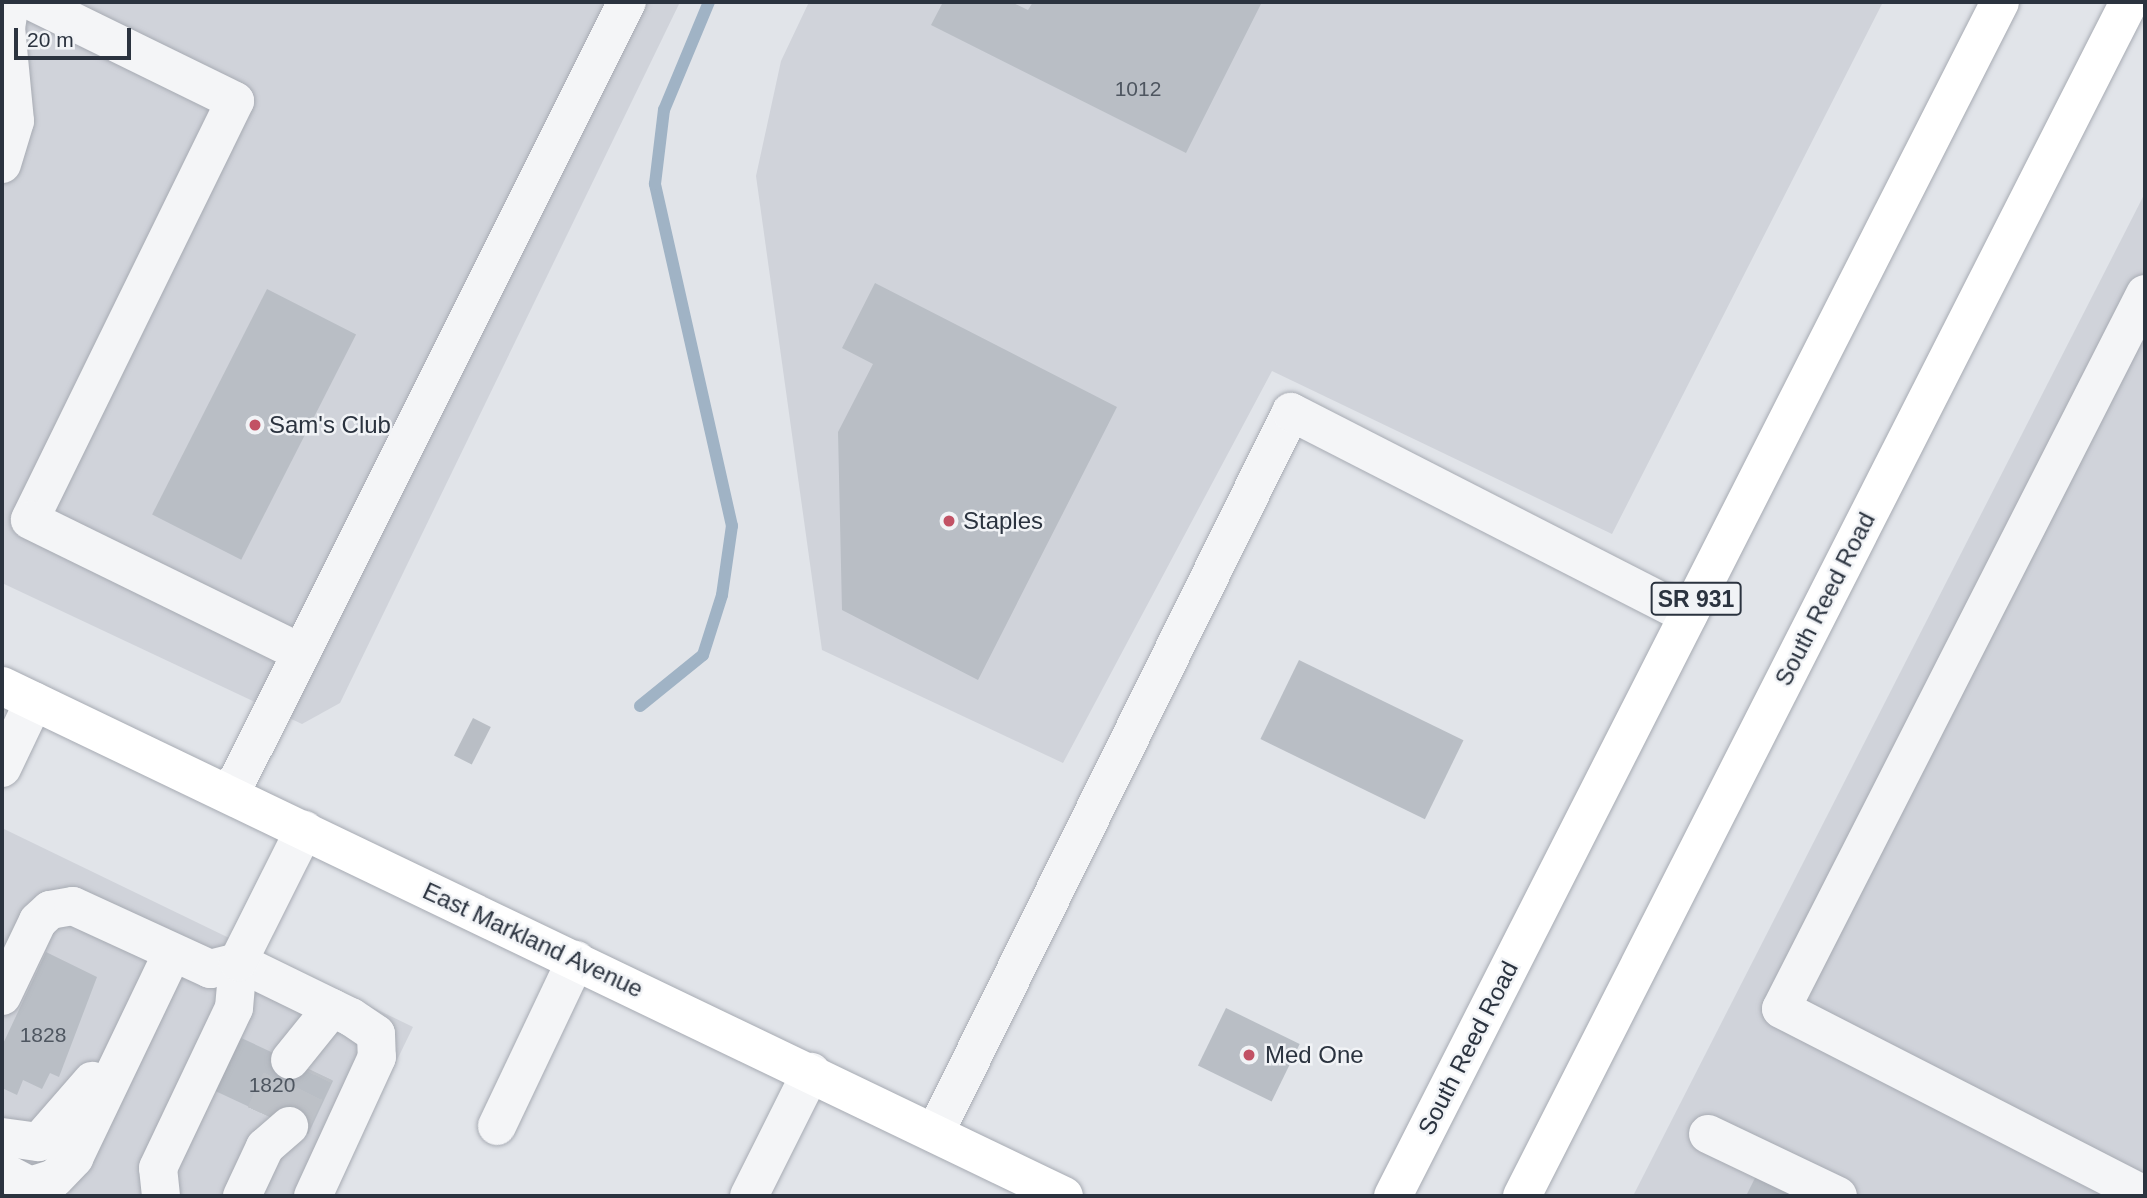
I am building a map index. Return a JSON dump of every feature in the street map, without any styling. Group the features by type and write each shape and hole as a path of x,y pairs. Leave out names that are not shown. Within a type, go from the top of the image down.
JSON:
{"main road":[{"name":"South Reed Road","path":"1393,1196 2000,2"},
{"name":"South Reed Road","path":"1529,1194 2129,2"},
{"name":"East Markland Avenue","path":"18,694 811,1072 1064,1196"}],"lane":[{"path":"2,164 15,121 10,2"},
{"path":"33,2 235,101 30,520 301,653"},
{"path":"230,795 627,2"},
{"path":"2145,294 1781,1009 2145,1195"},
{"path":"935,1133 1291,412 1688,615"},
{"path":"2,768 18,694"},
{"path":"161,1196 159,1168 234,1008 238,962 304,830"},
{"path":"2,996 50,910 73,906 211,969 238,962 326,1019 376,1034 377,1057 313,1196"},
{"path":"2,1171 30,1186 55,1178 74,1158 173,953"},
{"path":"497,1126 576,960"},
{"path":"2,1137 39,1142 55,1130 144,1012"},
{"path":"302,1066 326,1019"},
{"path":"749,1196 811,1072"},
{"path":"242,1196 273,1129"},
{"path":"1708,1134 1839,1196"}],"shaded area":[{"path":"2,2 680,2 340,703 302,724 2,583"},
{"path":"809,2 1883,2 1612,534 1272,371 1063,763 822,650 756,176 781,61"},
{"path":"2145,193 2145,1196 1633,1196"},
{"path":"2,828 413,1027 331,1196 2,1196"}],"building":[{"path":"943,2 1011,2 1028,10 1033,2 1262,2 1186,153 931,25"},
{"name":"Staples","path":"875,283 1117,407 978,680 842,610 838,432 873,364 842,348"},
{"name":"Sam's Club","path":"267,289 356,334 241,560 152,514"},
{"path":"1299,660 1463,740 1425,819 1260,739"},
{"path":"473,718 491,727 472,765 454,755"},
{"path":"46,952 97,977 59,1077 50,1073 42,1089 23,1080 17,1095 2,1088 2,1046"},
{"name":"Med One","path":"1226,1008 1300,1044 1272,1101 1198,1066"},
{"path":"237,1036 333,1081 308,1134 212,1089"},
{"path":"1759,1170 1816,1196 1746,1196"}],"waterway":[{"path":"640,706 703,655 722,595 732,526 655,184 664,110 709,2"}],"tunnel":[{"path":"265,1115 290,1060"},
{"path":"289,1126 315,1072"}],"place":[{"name":"Sam's Club","path":"255,425"},
{"name":"Staples","path":"949,521"},
{"name":"Med One","path":"1249,1055"}]}
